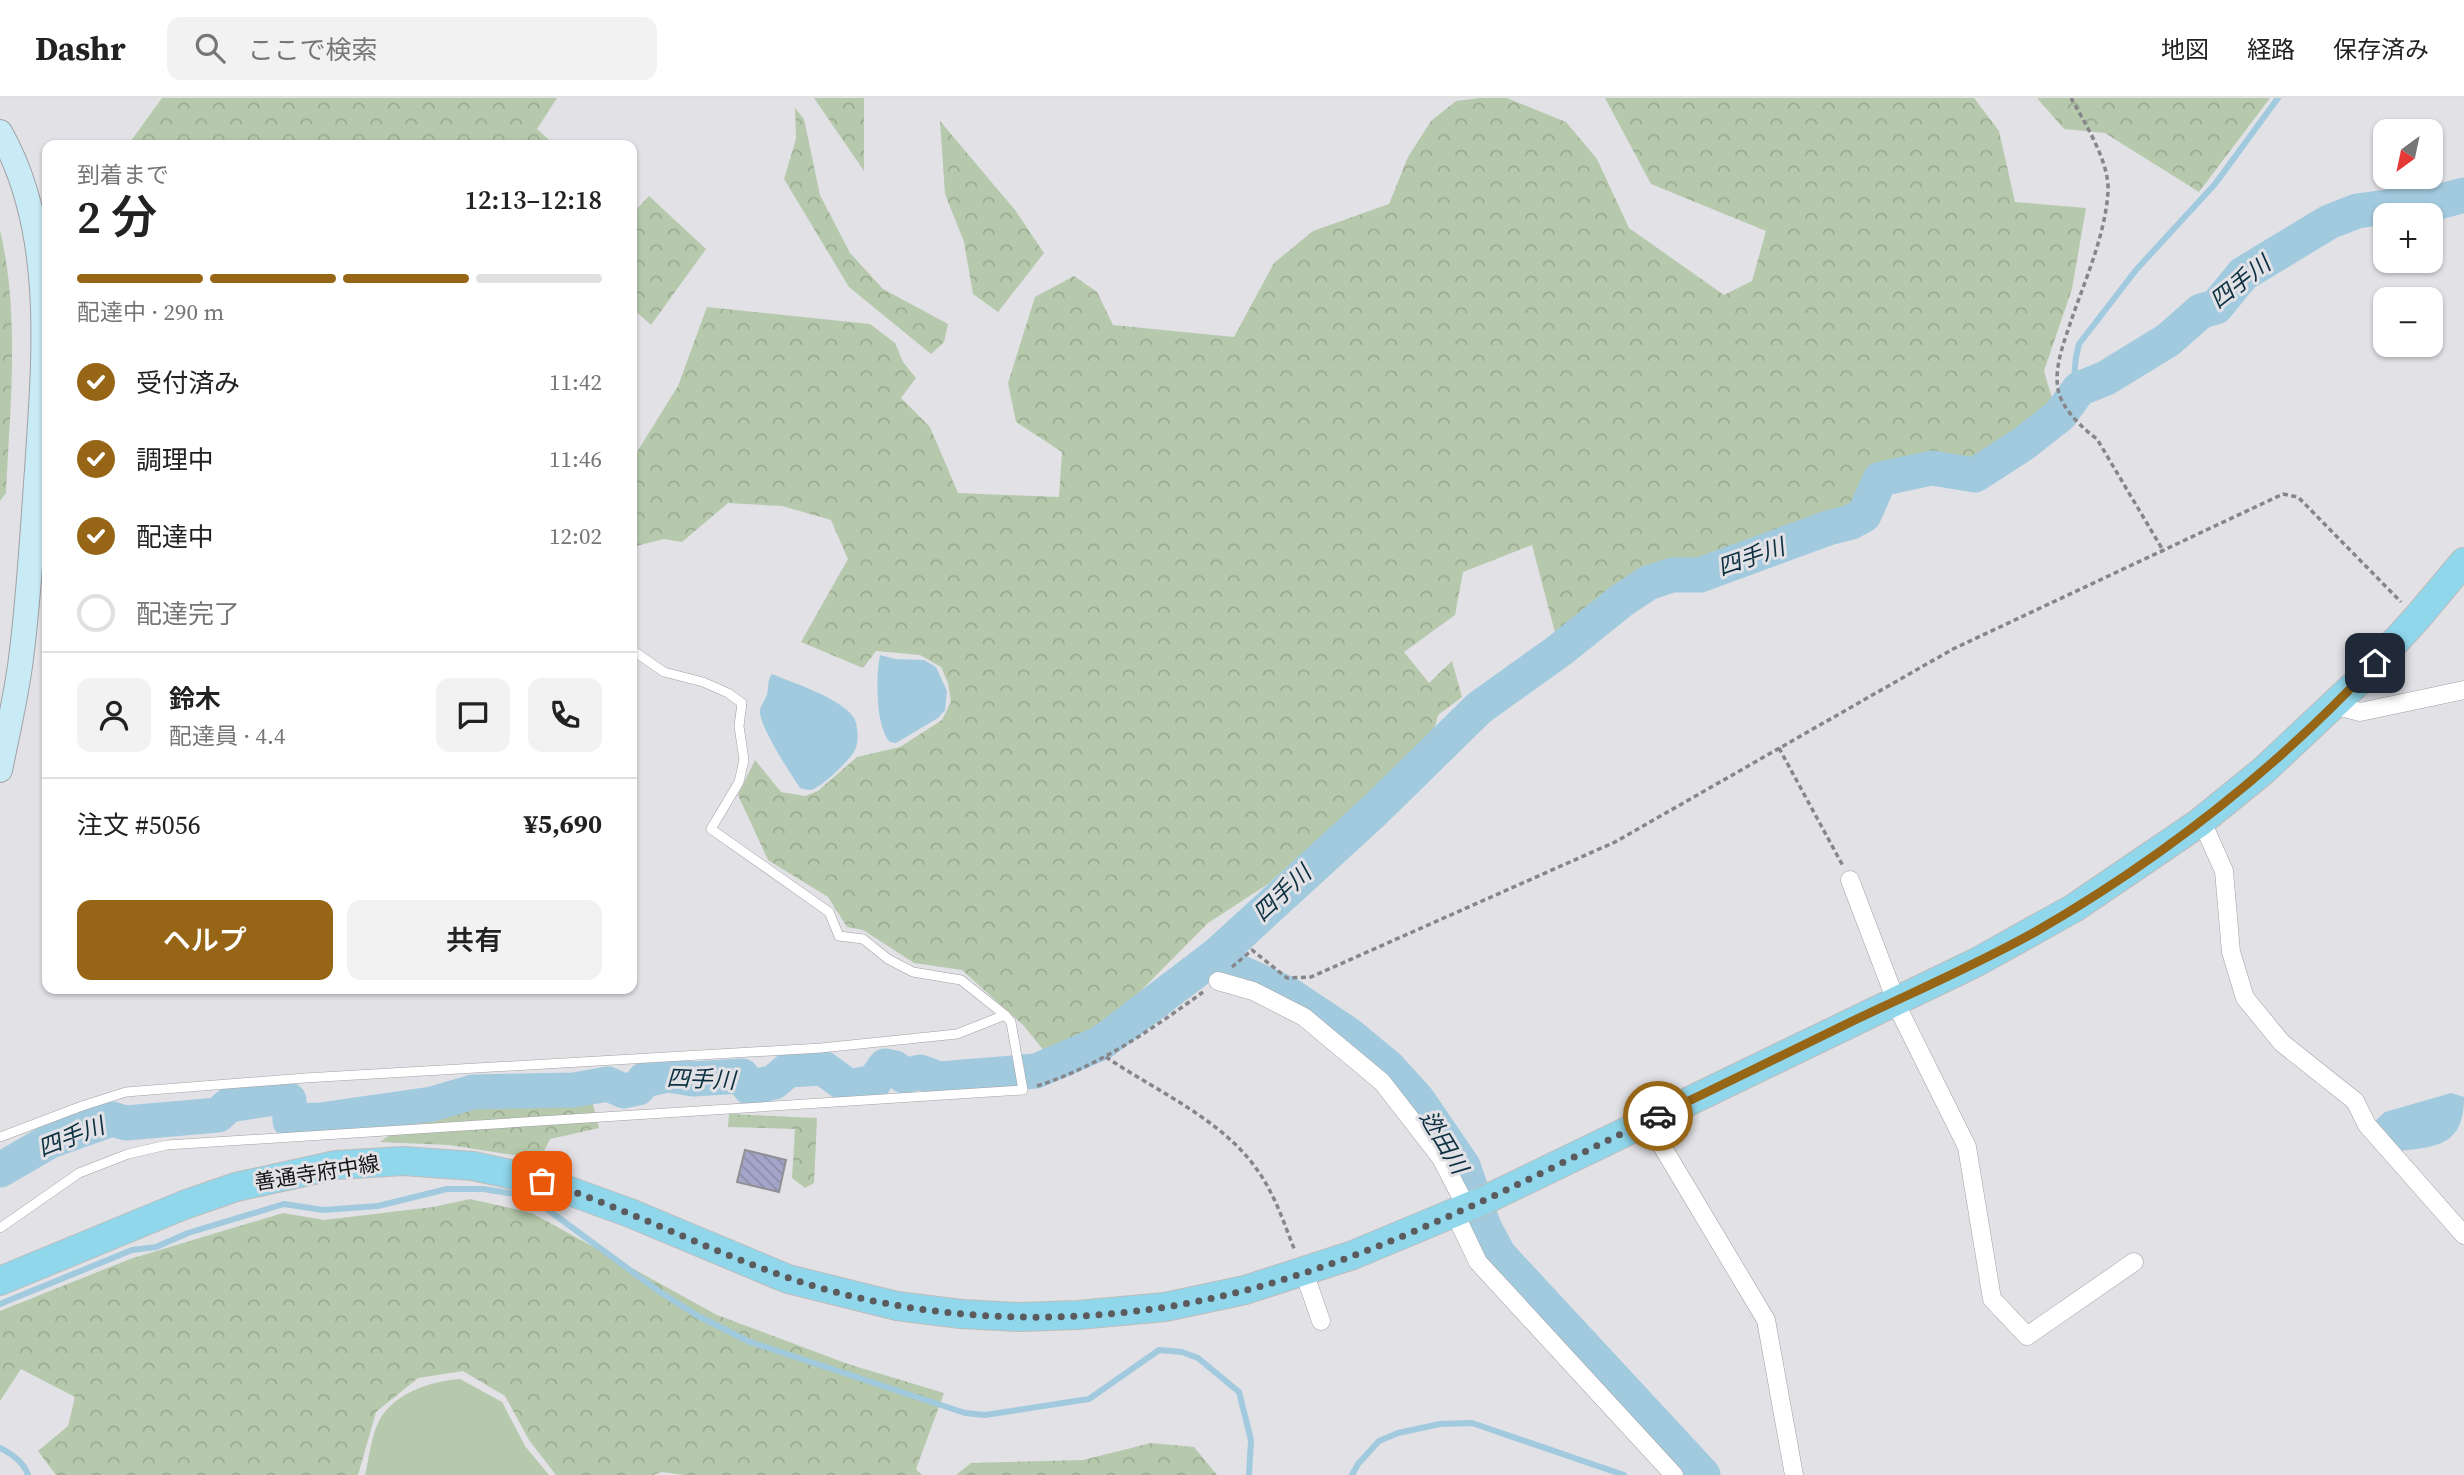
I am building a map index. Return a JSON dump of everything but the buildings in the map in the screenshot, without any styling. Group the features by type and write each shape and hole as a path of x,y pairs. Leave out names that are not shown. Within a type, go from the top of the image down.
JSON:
{"main road":[{"path":"0,132 25,190 37,250 42,313"},
{"path":"0,770 20,668 42,395"},
{"name":"善通寺府中線","path":"0,1281 184,1205 236,1187 336,1165 403,1161 472,1166 542,1181 630,1213 788,1279 897,1306 961,1314 1019,1317 1135,1311 1204,1300 1304,1272 1470,1207 1977,962 2044,926 2199,823 2263,771 2334,705 2417,618 2464,562"}],"street":[{"path":"2334,705 2360,712 2464,690"},
{"path":"2199,823 2207,833 2224,871 2231,952 2245,999 2282,1043 2355,1101 2367,1125 2464,1235"},
{"path":"1850,880 1895,1002 1966,1147 1992,1299 2027,1336 2134,1262"},
{"path":"1218,981 1253,991 1304,1017 1382,1082 1441,1158 1470,1207 1478,1262 1674,1475"},
{"path":"1647,1121 1766,1320 1794,1475"},
{"path":"1304,1272 1321,1321"}],"lane":[{"path":"0,1228 79,1173 128,1154 167,1145 1023,1087 1008,1019 961,980 913,972 888,959 863,939 839,936 830,912 711,829 739,782 744,760 739,726 741,704 728,693 704,682 664,672 637,653"},
{"path":"0,1138 82,1106 139,1091 554,1062 575,1064 821,1048 957,1034 1008,1019"}],"path":[{"path":"2071,98 2097,145 2108,189 2102,225 2062,349 2057,378 2058,392 2080,427 2097,439 2164,552"},
{"path":"1240,961 1252,950 1287,978 1311,977 1615,842 1953,649 2283,494 2298,497 2417,618"},
{"path":"1779,748 1850,880"},
{"path":"1023,1087 1057,1079 1106,1057 1151,1030 1218,981"},
{"path":"1106,1057 1223,1131 1253,1164 1270,1190 1304,1272"}],"green space":[{"path":"162,98 557,98 537,129 549,140 132,140"},
{"path":"814,98 864,98 864,171"},
{"path":"1507,98 1566,122 1597,159 1629,228 1724,295 1752,281 1766,231 1651,184 1605,98 1974,98 1999,131 2015,202 2086,208 2072,289 2044,371 2055,408 1977,465 1934,458 1871,471 1854,511 1697,567 1668,565 1595,606 1558,644 1532,545 1463,572 1455,615 1404,652 1429,683 1452,661 1462,697 1438,715 1432,737 1268,884 1208,923 1097,1035 1049,1057 1024,1026 962,970 914,963 863,930 847,927 828,897 768,860 738,795 755,760 781,792 805,796 818,791 857,757 900,747 942,720 951,702 948,683 941,667 920,655 876,651 863,668 801,642 848,559 831,520 782,506 728,503 682,542 664,539 637,546 637,452 678,386 707,307 870,324 895,343 903,362 916,378 901,398 930,427 958,493 1059,497 1062,452 1016,422 1008,383 1035,297 1074,276 1097,292 1113,325 1234,337 1274,263 1313,231 1389,204 1408,157 1431,121 1456,101"},
{"path":"2037,98 2270,98 2199,192 2105,133 2064,129"},
{"path":"795,108 804,119 820,195 850,253 883,289 948,324 944,342 931,354 849,287 784,179 796,139"},
{"path":"940,121 1015,210 1044,253 998,312 973,294 964,242 945,194"},
{"path":"649,196 706,249 651,325 637,312 637,209"},
{"path":"0,230 10,295 12,361 6,493 0,501"},
{"path":"592,1101 599,1128 550,1139 540,1159 449,1145 380,1142 413,1118 484,1106"},
{"path":"729,1114 817,1118 814,1183 805,1188 792,1178 795,1129 728,1127"},
{"path":"470,1199 532,1213 717,1315 848,1364 944,1393 916,1469 922,1475 684,1475 662,1472 653,1475 556,1475 529,1440 505,1396 463,1371 418,1378 376,1412 358,1475 56,1475 38,1451 68,1426 75,1397 21,1369 0,1401 0,1311 130,1259 283,1213 324,1220 433,1207"},
{"path":"460,1379 502,1402 525,1446 549,1475 365,1475 374,1434 385,1411 414,1390 438,1382"},
{"path":"1151,1443 1194,1447 1217,1475 956,1475 971,1463 1083,1460"}],"water":[{"path":"880,655 895,659 924,660 936,667 947,691 945,710 938,718 896,743 890,742 885,735 879,713 877,687"},
{"path":"772,674 829,698 840,704 854,718 858,734 855,750 828,779 811,790 800,788 764,727 760,710"},
{"path":"2451,1093 2464,1097 2463,1113 2453,1135 2436,1145 2398,1151 2374,1122 2385,1112"}],"waterway":[{"path":"2072,399 2079,344 2136,270 2215,184 2278,98"},
{"name":"四手川","path":"0,1170 50,1141 112,1119 126,1123 218,1115 229,1105 281,1097 289,1100 290,1121 320,1120 432,1104 473,1092 574,1090 608,1084 624,1091 638,1088 644,1080 668,1075 693,1079 742,1076 750,1088 774,1082 788,1070 823,1068 849,1087 874,1082 885,1066 895,1068 904,1076 920,1072 939,1079 1036,1071 1101,1043 1218,954 1375,810 1479,708 1648,583 1672,575 1700,575 1851,522 1864,515 1880,479 1932,468 1975,475 2023,444 2060,415 2079,389 2106,378 2168,340 2201,311 2216,307 2243,274 2329,222 2357,211 2401,205 2420,207 2464,195"},
{"name":"迯田川","path":"1218,954 1237,971 1288,994 1348,1034 1388,1067 1418,1100 1463,1166 1484,1227 1499,1255 1703,1475"},
{"path":"0,1304 132,1250 156,1247 188,1233 284,1204 323,1210 378,1206 447,1189 483,1189 516,1194 540,1204 657,1290 698,1316 750,1342 965,1413 985,1415 1089,1399 1159,1350 1182,1352 1198,1358 1239,1392 1251,1440 1249,1475"},
{"path":"1352,1475 1358,1464 1379,1441 1398,1433 1440,1424 1472,1423 1624,1475"},
{"path":"0,1448 17,1459 28,1475"},
{"path":"1682,1468 1690,1461"}],"way so far":[{"path":"542,1181 630,1213 788,1279 837,1293 897,1306 961,1314 1019,1317 1078,1315 1135,1311 1204,1300 1304,1272 1455,1214 1658,1116"}],"route":[{"path":"1658,1116 1977,962 2074,908 2221,806 2315,724 2375,663"}]}
